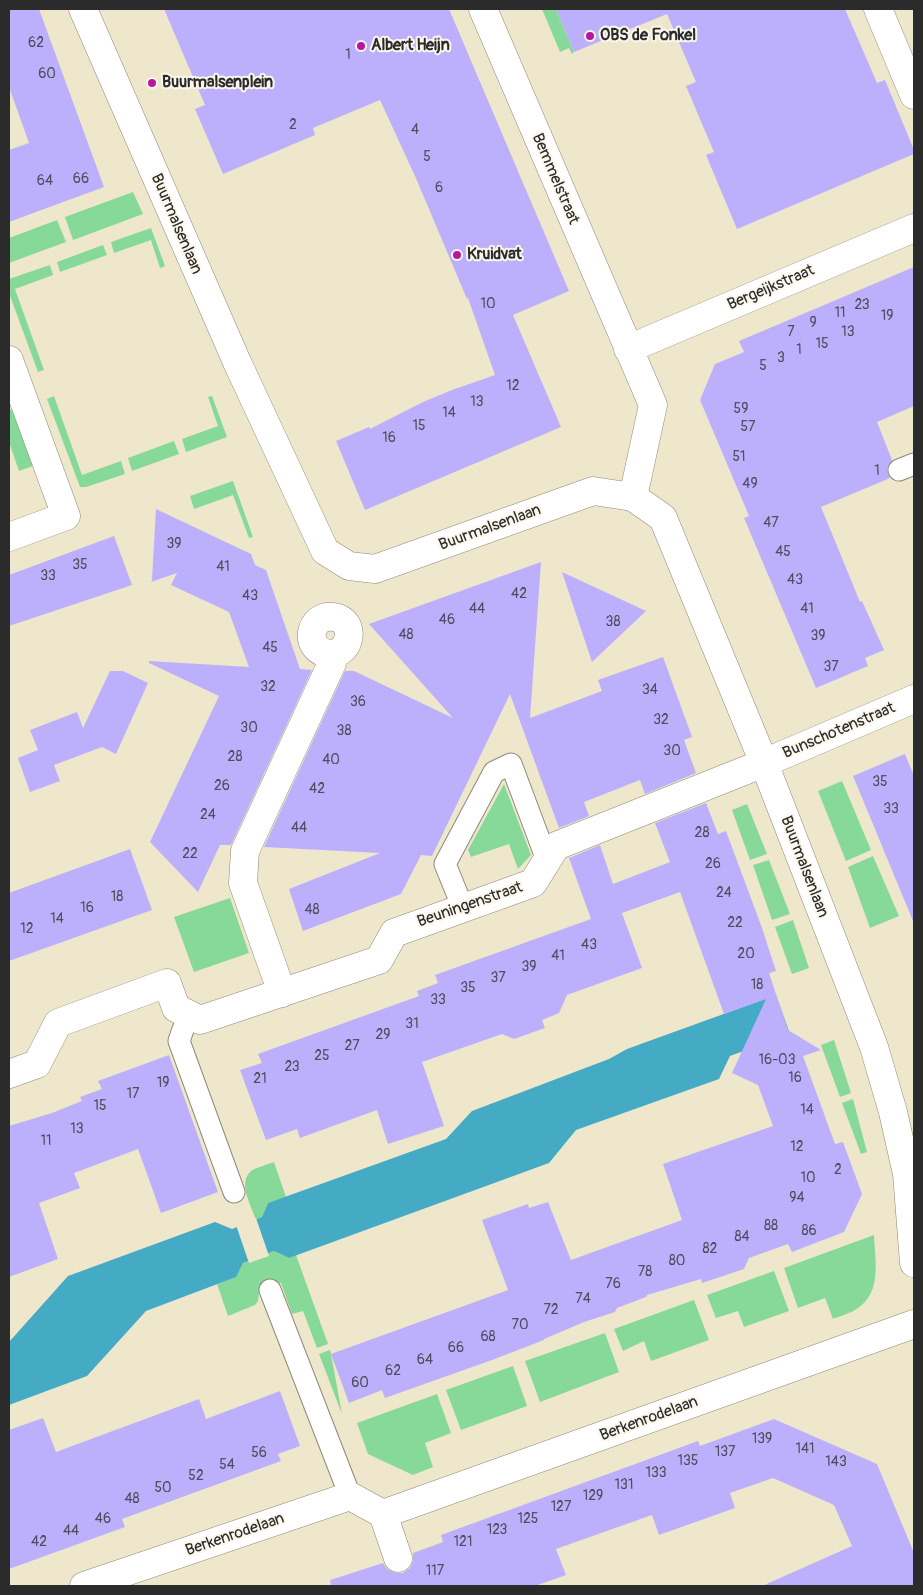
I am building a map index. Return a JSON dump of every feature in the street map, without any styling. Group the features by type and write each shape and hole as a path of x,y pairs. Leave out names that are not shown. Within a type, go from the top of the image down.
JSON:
{"street":[{"name":"Buurmalsenlaan","path":"83,9 237,362 325,551 349,566 375,569 592,491 633,497 663,518 764,763 874,1047 891,1102 907,1174 914,1263"},
{"name":"Bemmelstraat","path":"483,9 628,349"},
{"path":"878,9 914,95"},
{"name":"Bergeijkstraat","path":"628,349 914,228"},
{"path":"628,349 653,405 633,497"},
{"path":"9,360 66,516 9,537"},
{"path":"282,993 243,883 245,851 332,663 331,654"},
{"name":"Bunschotenstraat","path":"764,763 914,699"},
{"name":"Beuningenstraat","path":"188,1015 200,1020 379,960 394,932 533,883 556,846 764,763"},
{"path":"9,1074 37,1064 58,1022 167,983 176,1008 188,1015"},
{"name":"Berkenrodelaan","path":"383,1514 914,1324"},
{"path":"350,1496 383,1514 398,1558"},
{"name":"Berkenrodelaan","path":"84,1586 350,1496"}],"lane":[{"path":"463,908 445,864 494,772 511,764 547,860"},
{"path":"188,1015 179,1041 234,1192"},
{"path":"270,1290 350,1496"}],"green space":[{"path":"542,9 556,9 574,52 572,54 569,48 560,52"},
{"path":"133,192 143,214 73,240 65,217"},
{"path":"57,220 66,242 9,263 9,238"},
{"path":"151,228 165,266 160,268 151,240 114,253 111,242"},
{"path":"103,245 107,255 60,272 57,262"},
{"path":"50,265 53,275 15,289 44,370 38,372 9,293 9,279"},
{"path":"54,396 82,475 121,461 125,474 86,487 80,487 47,399"},
{"path":"212,396 227,437 186,452 182,439 218,426 208,397"},
{"path":"12,409 33,466 19,471 9,442 9,410"},
{"path":"174,441 179,454 132,471 128,458"},
{"path":"233,481 253,537 249,538 233,495 194,509 190,496"},
{"path":"842,781 871,850 846,861 818,791"},
{"path":"504,784 531,855 518,869 509,844 471,857 468,850"},
{"path":"747,804 767,854 750,860 732,810"},
{"path":"873,856 899,916 870,928 848,867"},
{"path":"769,860 790,914 772,920 753,865"},
{"path":"230,898 249,953 194,972 174,917"},
{"path":"793,920 809,968 792,974 775,927"},
{"path":"834,1040 851,1093 840,1097 821,1045"},
{"path":"853,1099 867,1152 861,1154 842,1103"},
{"path":"274,1162 286,1197 268,1203 262,1217 256,1220 247,1195 245,1182 251,1171"},
{"path":"874,1235 876,1265 874,1284 866,1301 858,1308 833,1319 825,1298 798,1308 784,1268"},
{"path":"274,1251 289,1258 296,1255 328,1344 317,1348 303,1311 292,1314 281,1283 259,1292 258,1301 255,1305 228,1316 217,1284 235,1277 243,1263"},
{"path":"774,1271 789,1311 744,1327 738,1311 716,1318 707,1295"},
{"path":"694,1300 709,1340 651,1361 644,1341 623,1351 614,1329"},
{"path":"605,1333 619,1372 540,1402 525,1361"},
{"path":"330,1350 331,1354 342,1414 319,1354"},
{"path":"513,1366 527,1406 461,1430 446,1390"},
{"path":"437,1394 451,1433 425,1443 433,1467 413,1475 368,1454 357,1423"}],"water":[{"path":"776,995 790,1034 730,1056 719,1079 576,1130 549,1163 289,1258 274,1251 243,1263 236,1277 146,1311 87,1376 9,1405 9,1342 68,1276 215,1222 232,1229 262,1217 268,1203 446,1139 472,1111 609,1059 627,1049"}],"pier":[{"path":"256,1218 269,1256 249,1263 236,1225"}],"building":[{"path":"9,9 39,9 104,187 9,222 9,150 29,143 9,87"},
{"path":"164,9 449,9 569,291 513,315 561,427 365,510 336,441 369,427 370,429 423,402 495,375 468,298 380,100 313,128 315,135 223,174 195,109 205,105"},
{"path":"556,9 845,9 877,83 885,80 914,154 737,229 706,155 714,152 686,86 696,82 667,14 574,52"},
{"path":"914,267 914,406 877,422 892,460 887,469 890,478 821,507 860,602 862,601 884,650 865,658 868,666 816,688 744,518 749,516 700,400 715,364 744,352 739,341"},
{"path":"156,509 251,554 255,565 266,570 300,669 312,670 231,845 220,845 198,892 150,842 219,696 149,663 149,661 249,667 229,612 171,585 177,573 151,582 153,578"},
{"path":"114,536 132,585 9,626 9,575"},
{"path":"541,562 530,718 602,691 598,680 663,657 692,737 684,740 696,773 645,794 640,780 584,802 589,816 559,828 510,694 432,856 421,855 401,894 303,931 289,889 380,853 264,847 345,671 354,671 453,718 369,624"},
{"path":"562,572 646,611 592,662"},
{"path":"110,671 123,671 148,683 116,754 102,747 54,765 60,781 30,792 18,758 38,750 30,730 77,712 83,728"},
{"path":"905,754 914,776 914,921 853,776"},
{"path":"706,803 718,834 726,831 762,928 776,971 769,973 788,1030 821,1050 803,1056 835,1144 843,1142 862,1194 844,1232 792,1252 788,1244 749,1258 744,1269 702,1283 701,1279 647,1295 617,1308 615,1312 584,1322 544,1340 385,1398 382,1390 349,1403 331,1354 508,1290 482,1220 528,1204 529,1208 548,1202 571,1260 682,1220 663,1164 773,1126 758,1085 732,1073 766,999 724,1014 680,892 622,913 642,968 567,995 559,1013 542,1020 545,1028 514,1039 502,1034 422,1062 444,1126 388,1144 377,1110 300,1138 297,1129 266,1140 240,1070 262,1063 258,1054 419,996 417,991 438,983 435,975 591,919 569,858 600,845 613,884 670,862 655,823"},
{"path":"130,849 152,910 9,961 9,893"},
{"path":"169,1055 218,1192 161,1213 138,1149 74,1173 80,1188 39,1203 58,1259 9,1277 9,1126 52,1113 82,1101 80,1097 102,1089 98,1081"},
{"path":"280,1391 300,1446 278,1454 281,1461 122,1519 125,1527 9,1569 9,1430 43,1418 56,1452 199,1399 206,1419"},
{"path":"774,1419 877,1464 914,1553 914,1586 762,1586 852,1546 834,1505 773,1478 730,1493 735,1508 659,1535 652,1515 556,1549 566,1575 535,1586 331,1586 330,1580 383,1563 387,1569 395,1573 403,1573 410,1568 413,1561 413,1553 443,1542 441,1535 698,1441 700,1446"}],"place":[{"name":"OBS de Fonkel","path":"590,36"},
{"name":"Albert Heijn","path":"361,46"},
{"name":"Buurmalsenplein","path":"152,83"},
{"name":"Kruidvat","path":"457,255"}]}
